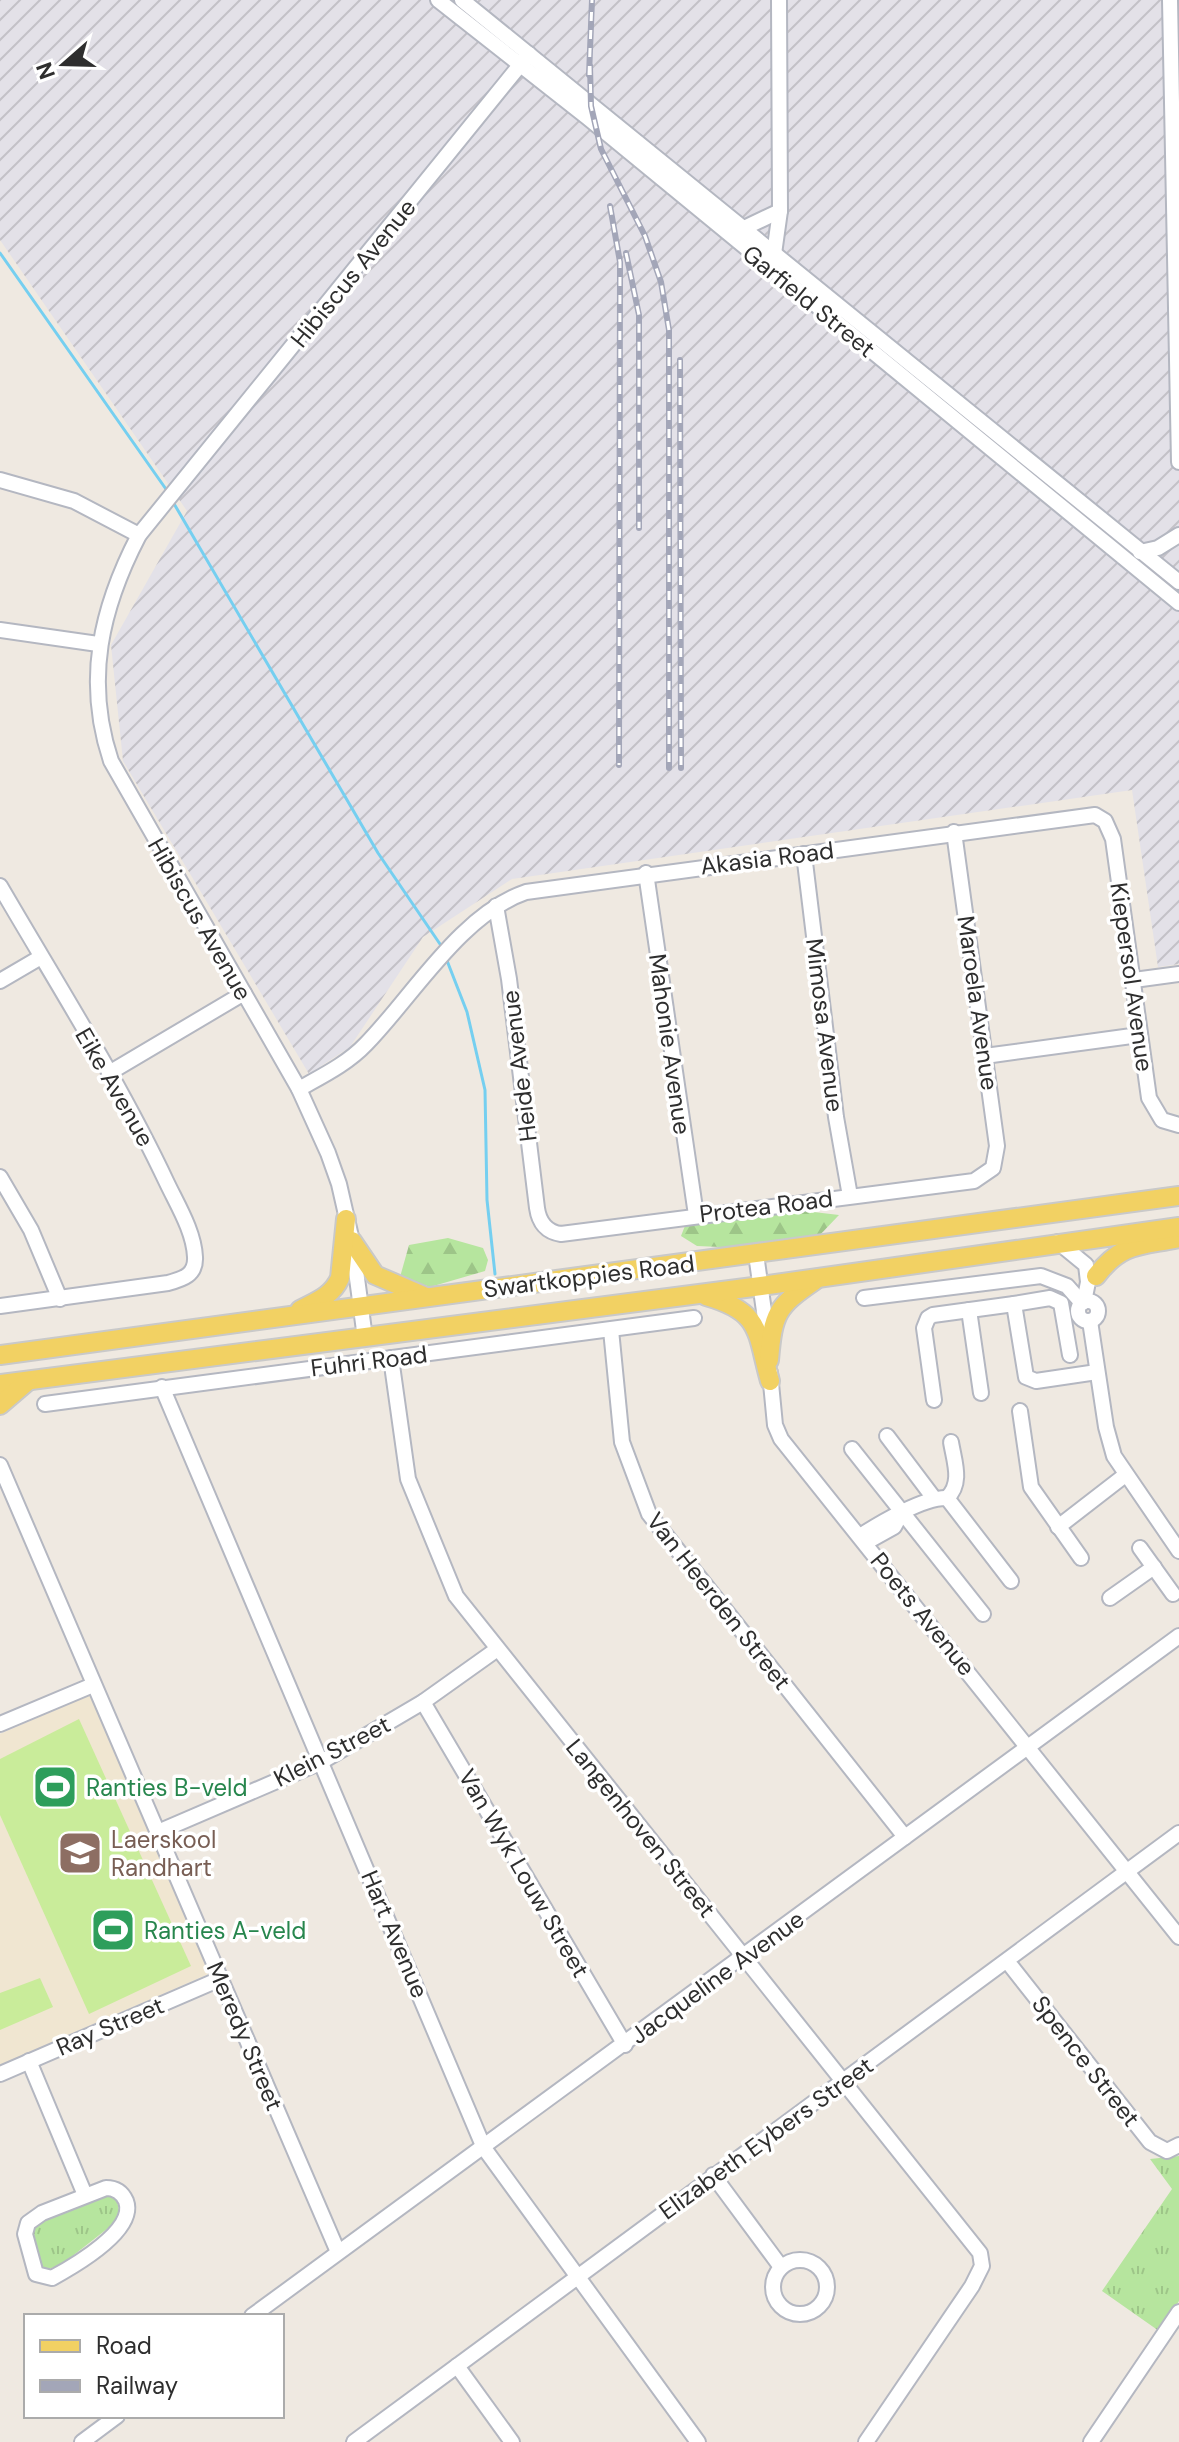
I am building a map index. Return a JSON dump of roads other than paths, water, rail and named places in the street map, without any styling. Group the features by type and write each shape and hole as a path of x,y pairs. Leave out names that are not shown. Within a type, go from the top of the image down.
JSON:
{"main road":[{"name":"Swartkoppies Road","path":"0,1355 430,1299 507,1284 561,1282 1179,1196"},
{"path":"291,1315 325,1297 336,1287 340,1278 346,1219"},
{"path":"952,1229 971,1233 1000,1233 1051,1227 1082,1238"},
{"name":"Swartkoppies Road","path":"0,1384 761,1286 1082,1238 1179,1227"},
{"path":"1092,1279 1116,1252 1179,1238"},
{"path":"352,1241 379,1279 430,1299"},
{"path":"769,1362 773,1318 788,1299 820,1277"},
{"path":"699,1294 729,1303 750,1316 770,1381"},
{"path":"0,1405 30,1379"}],"street":[{"name":"Garfield Street","path":"438,0 524,60 742,229 772,263"},
{"name":"Garfield Street","path":"462,0 524,60 1178,592"},
{"path":"772,263 780,211 779,0"},
{"path":"1170,0 1179,462"},
{"name":"Hibiscus Avenue","path":"365,1338 352,1241 339,1184 299,1089 111,761 100,721 98,644 114,587 139,535 524,60"},
{"path":"742,229 780,211"},
{"name":"Garfield Street","path":"1013,458 1140,552 1178,592"},
{"path":"0,463 2,480 74,501 139,535"},
{"path":"1140,552 1158,548 1179,535"},
{"path":"0,630 98,644"},
{"name":"Akasia Road","path":"299,1089 364,1046 444,956 496,906 518,895 555,885 1079,815 1095,815 1105,821"},
{"name":"Kiepersol Avenue","path":"1105,821 1113,839 1139,1035 1153,1110 1162,1120 1177,1122"},
{"name":"Maroela Avenue","path":"954,832 997,1146 997,1157 990,1171"},
{"name":"Mimosa Avenue","path":"804,854 832,1086 850,1196"},
{"name":"Mahonie Avenue","path":"646,873 696,1215"},
{"name":"Eike Avenue","path":"0,886 152,1151 191,1237 195,1267 187,1277 168,1283 60,1299"},
{"name":"Heide Avenue","path":"496,906 509,979 537,1208 543,1225"},
{"path":"0,981 41,957"},
{"path":"1134,980 1179,974"},
{"path":"109,1073 244,993"},
{"path":"985,1056 1139,1035"},
{"name":"Protea Road","path":"543,1225 561,1234 974,1181 990,1171"},
{"path":"0,1177 31,1230 60,1299 0,1306"},
{"path":"1082,1238 1092,1279 1086,1302"},
{"path":"1058,1242 1086,1265 1092,1279"},
{"name":"Poets Avenue","path":"756,1254 778,1434 1179,1937"},
{"path":"864,1298 1017,1277 1041,1276 1067,1286 1098,1313 1090,1321 1097,1372 1108,1437 1124,1476 1179,1551"},
{"path":"1067,1286 1092,1279"},
{"path":"934,1400 925,1322 933,1315 1050,1298 1061,1303 1070,1355"},
{"path":"1014,1304 1026,1377 1036,1381 1097,1372"},
{"path":"969,1310 981,1393"},
{"name":"Fuhri Road","path":"45,1404 694,1318"},
{"name":"Van Heerden Street","path":"611,1330 622,1442 649,1514 905,1837"},
{"name":"Langenhoven Street","path":"391,1358 403,1457 417,1506 449,1584 496,1650 845,2080 982,2256 981,2270 972,2286 866,2442"},
{"name":"Hart Avenue","path":"162,1387 484,2148 698,2442"},
{"path":"1020,1411 1029,1482 1081,1558"},
{"path":"887,1436 1011,1581"},
{"path":"863,1540 889,1517 902,1515 955,1491 957,1479 951,1442"},
{"path":"852,1449 983,1614"},
{"name":"Meredy Street","path":"0,1465 338,2252"},
{"path":"1058,1527 1124,1476"},
{"path":"1110,1598 1167,1535"},
{"path":"1146,1557 1173,1594"},
{"name":"Jacqueline Avenue","path":"255,2314 1179,1636"},
{"name":"Klein Street","path":"158,1832 321,1762 423,1702 496,1650"},
{"path":"0,1724 93,1685"},
{"name":"Van Wyk Louw Street","path":"423,1702 625,2045"},
{"name":"Elizabeth Eybers Street","path":"354,2442 1179,1833"},
{"name":"Spence Street","path":"1007,1961 1150,2142 1160,2150 1175,2148"},
{"name":"Ray Street","path":"0,2074 220,1979"},
{"path":"29,2061 85,2195"},
{"path":"713,2175 781,2267"},
{"path":"106,2188 117,2191 127,2209 124,2224 112,2237 59,2274 41,2277 34,2270 25,2228 42,2213 85,2195 106,2188"},
{"path":"1091,2442 1179,2313"},
{"path":"457,2366 512,2442"},
{"path":"82,2442 114,2418"}],"waterway":[{"path":"0,253 168,492"},
{"path":"173,502 378,853 442,947"},
{"path":"446,958 467,1012 485,1090 487,1200 495,1274"}],"railway":[{"path":"589,75 592,0"},
{"path":"590,66 591,106 601,149 645,236 661,282 669,330 669,768"},
{"path":"610,206 620,262 619,765"},
{"path":"626,253 639,315 639,528"},
{"path":"680,360 681,768"}],"place":[{"name":"Ranties B-veld","path":"55,1787"},
{"name":"Laerskool Randhart","path":"80,1853"},
{"name":"Ranties A-veld","path":"113,1930"}]}
